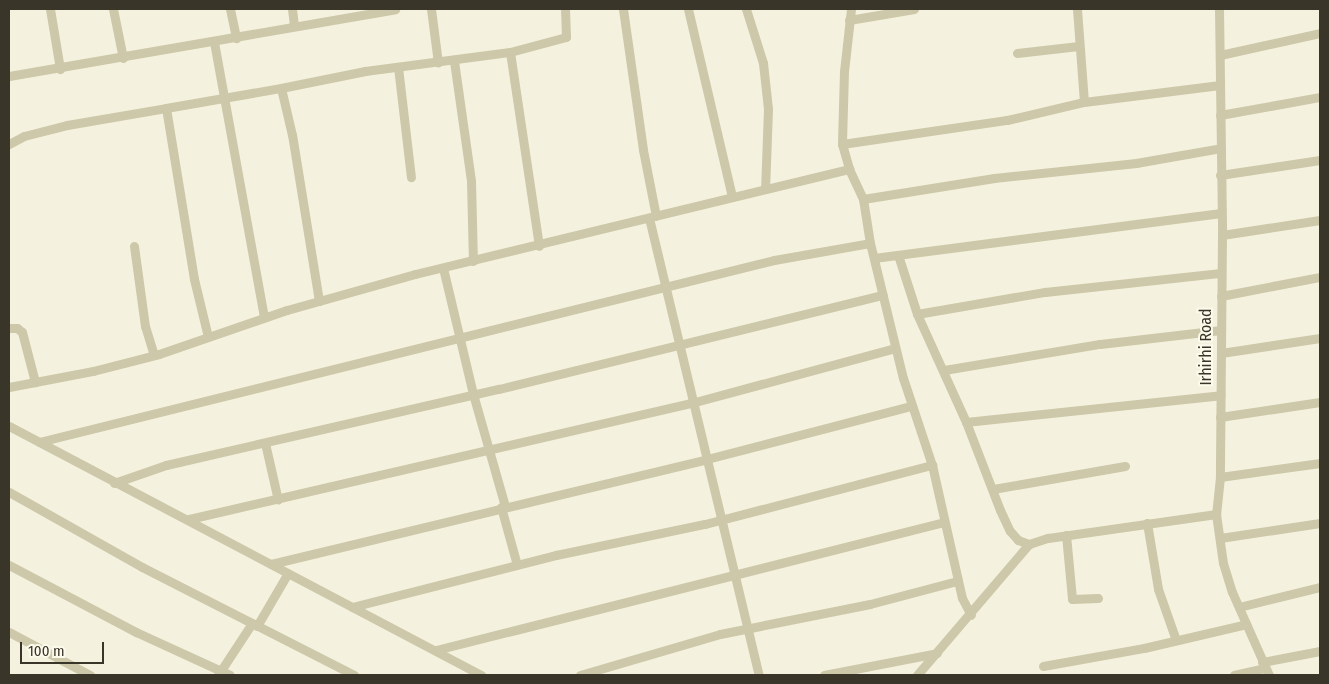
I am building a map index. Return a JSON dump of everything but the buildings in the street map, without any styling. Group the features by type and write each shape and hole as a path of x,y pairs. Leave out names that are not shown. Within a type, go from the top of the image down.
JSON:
{"street":[{"path":"50,9 60,69"},
{"path":"113,9 123,58"},
{"path":"230,9 236,38"},
{"path":"292,9 294,26"},
{"path":"9,76 60,69 395,9"},
{"path":"430,9 438,63"},
{"path":"9,144 24,136 67,125 166,108 226,95 281,88 398,67 510,52 566,37 568,31 565,9"},
{"path":"623,9 653,217 678,346 695,402 707,459 750,628 759,675"},
{"path":"688,9 732,197"},
{"path":"746,9 764,63 768,109 765,189"},
{"path":"851,9 844,71 842,144 849,169 863,199 870,243 910,406 932,465 957,581 971,615"},
{"path":"849,20 914,9"},
{"path":"1077,9 1084,102"},
{"name":"Irhirhi Road","path":"1219,9 1222,235 1220,477 1216,514 1223,563 1265,668"},
{"path":"1220,56 1320,33"},
{"path":"214,42 226,95 264,318"},
{"path":"1017,52 1079,46"},
{"path":"510,52 539,246"},
{"path":"454,61 471,181 473,261"},
{"path":"398,67 411,177"},
{"path":"842,144 1007,120 1084,102 1220,85"},
{"path":"281,88 292,136 319,301"},
{"path":"1220,116 1320,97"},
{"path":"166,108 196,288 208,336"},
{"path":"863,199 994,178 1136,163 1221,148"},
{"path":"1220,174 1320,160"},
{"path":"9,387 154,355 319,301 443,268 849,169"},
{"path":"874,258 1221,213"},
{"path":"1222,235 1320,220"},
{"path":"39,442 774,260 870,243"},
{"path":"134,246 145,326 154,355"},
{"path":"898,255 917,314 944,370 1010,531 1018,540 1029,544 1147,523 1216,514"},
{"path":"443,268 459,339 517,565"},
{"path":"917,314 1045,292 1221,273"},
{"path":"1221,296 1320,277"},
{"path":"114,483 127,476 166,464 265,443 678,346 883,295"},
{"path":"9,328 17,328 22,332 35,382"},
{"path":"944,370 1100,344 1221,330"},
{"path":"1221,353 1320,338"},
{"path":"189,519 278,500 488,449 695,402 895,348"},
{"path":"966,422 1221,396"},
{"path":"1220,416 1320,402"},
{"path":"272,564 707,459 910,406"},
{"path":"9,426 114,483 189,519 481,675"},
{"path":"265,443 278,500"},
{"path":"1220,477 1320,463"},
{"path":"352,607 517,565 722,520 932,465"},
{"path":"993,489 1125,466"},
{"path":"9,492 142,567 354,675"},
{"path":"436,650 944,522"},
{"path":"1147,523 1158,589 1176,640"},
{"path":"1220,538 1320,523"},
{"path":"1066,536 1072,599 1098,598"},
{"path":"917,675 971,615 1029,544"},
{"path":"9,565 136,632 220,673 230,675"},
{"path":"220,673 255,625 288,573"},
{"path":"580,675 750,628 870,604 957,581"},
{"path":"1239,607 1320,587"},
{"path":"1043,666 1246,624"},
{"path":"9,632 90,675"},
{"path":"1234,675 1265,668 1320,650"},
{"path":"824,675 937,653"}]}
